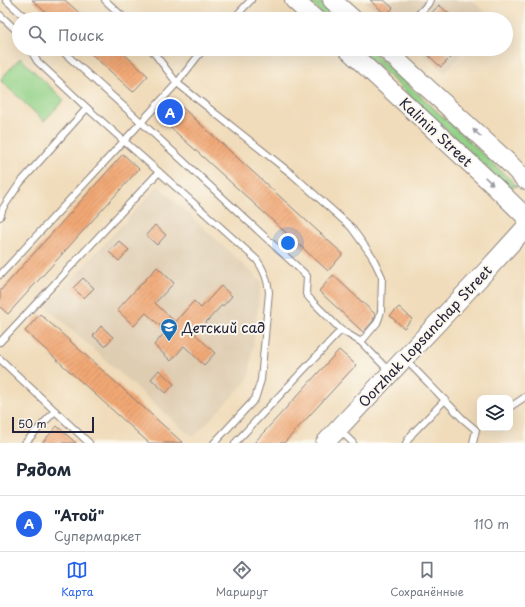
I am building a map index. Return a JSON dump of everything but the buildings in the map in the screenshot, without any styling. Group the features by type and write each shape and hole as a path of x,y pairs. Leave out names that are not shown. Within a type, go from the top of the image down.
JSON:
{"main road":[{"path":"294,0 307,12"},
{"path":"332,0 345,12"},
{"name":"Kalinin Street","path":"355,56 525,216"},
{"name":"Kalinin Street","path":"394,56 510,164 525,180"},
{"name":"Oorzhak Lopsanchap Street","path":"325,443 525,228"}],"lane":[{"path":"6,0 19,12"},
{"path":"104,0 117,12"},
{"path":"240,12 251,0"},
{"path":"421,12 430,0"},
{"path":"0,14 12,25"},
{"path":"34,56 37,61 87,108 258,260 263,269 269,292 261,380 255,399 214,443"},
{"path":"68,56 305,274 307,276 306,294 311,300 341,330 361,342 391,372"},
{"path":"156,56 177,83 293,175 352,227 372,256 382,277 381,311 379,318 377,323 361,342"},
{"path":"0,276 177,83 198,56"},
{"path":"0,216 3,208 20,183 87,108"},
{"path":"0,342 159,172"},
{"path":"235,443 341,330"},
{"path":"0,358 89,443"},
{"path":"404,358 445,400 477,428"},
{"path":"513,405 525,397"},
{"path":"406,443 412,434 445,400"},
{"path":"24,443 55,411"},
{"path":"338,428 354,443"},
{"path":"473,443 477,431"}],"shaded area":[{"path":"364,0 472,0 485,12 377,12"},
{"path":"426,56 460,56 445,73"},
{"name":"Детский сад","path":"158,186 260,280 261,283 249,378 195,436 186,432 46,307"}],"green space":[{"path":"307,0 318,0 331,12 320,12"},
{"path":"368,56 378,56 517,186 509,188"},
{"path":"20,58 64,100 44,121 0,80"}],"place":[{"name":"\"Атой\"","path":"170,112"},
{"name":"Детский сад","path":"169,342"}]}
